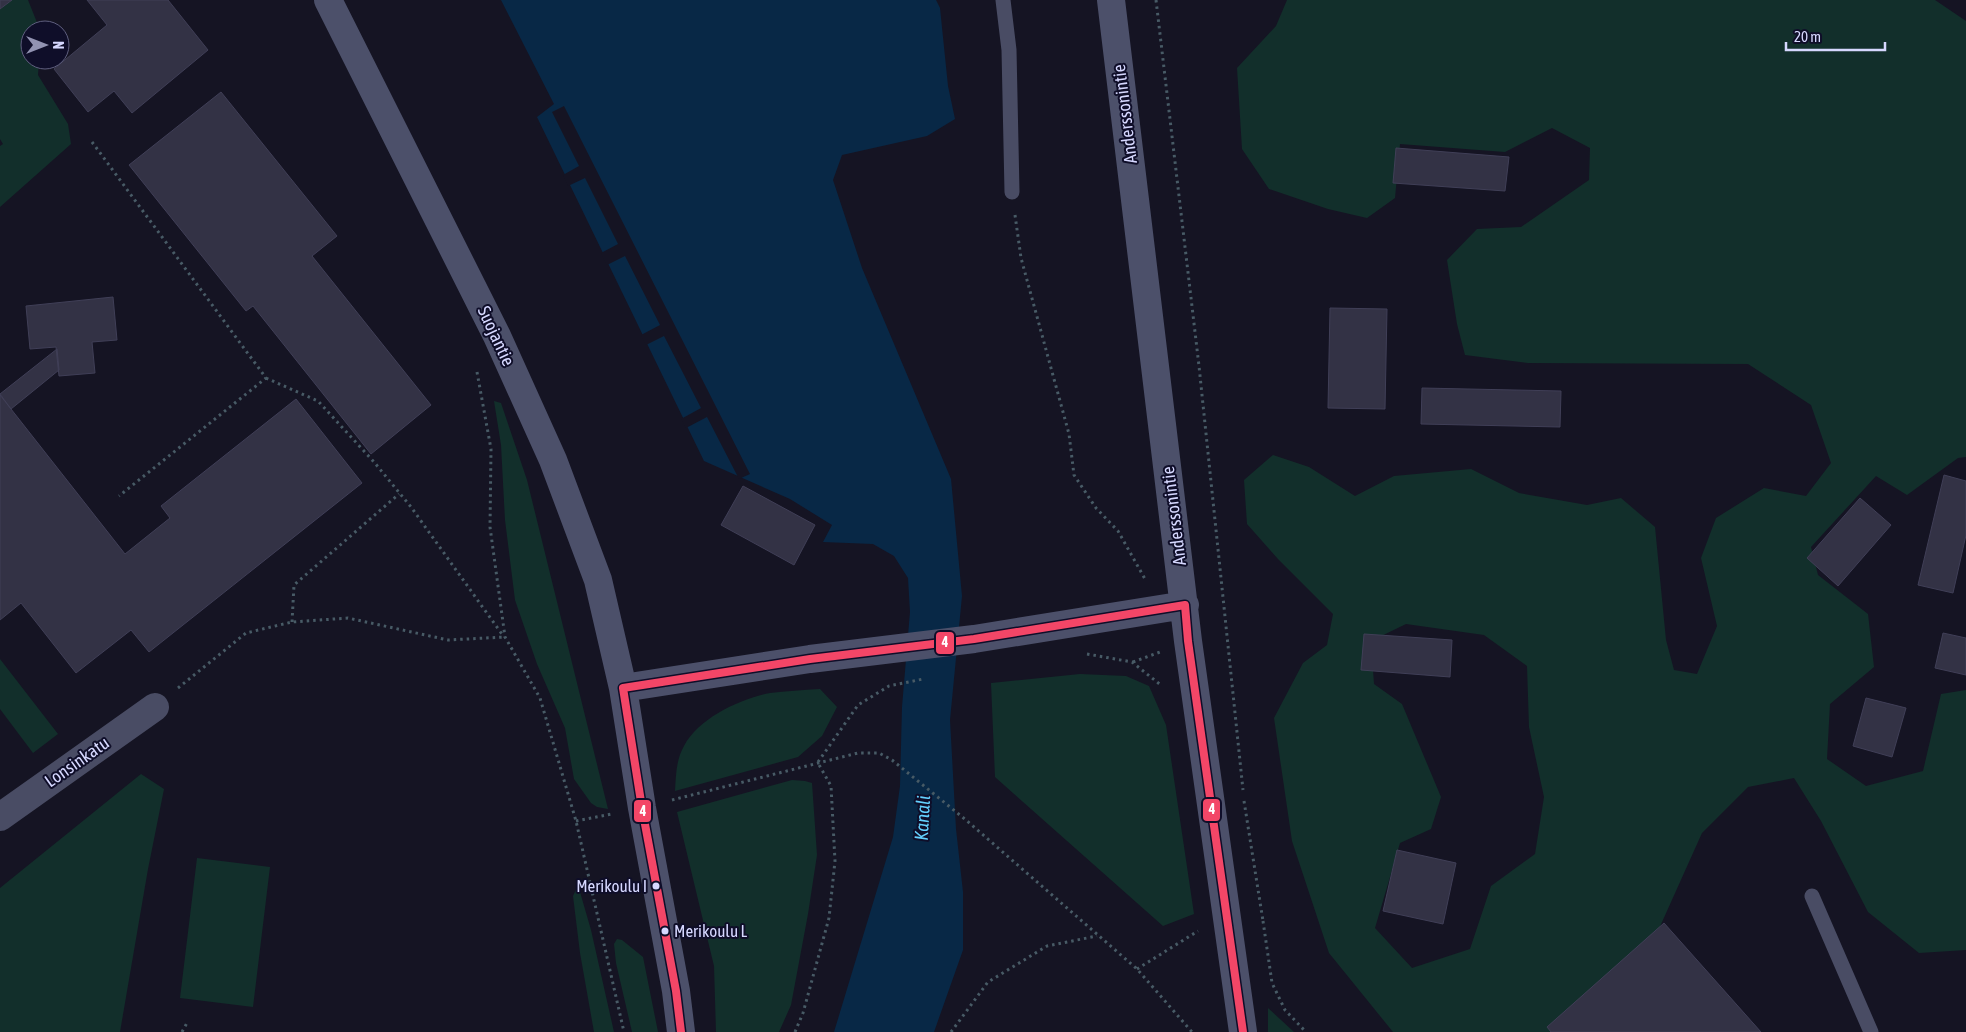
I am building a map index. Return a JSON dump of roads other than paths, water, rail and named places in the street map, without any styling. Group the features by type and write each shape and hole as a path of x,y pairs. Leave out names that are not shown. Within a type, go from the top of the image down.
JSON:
{"main road":[{"name":"Suojantie","path":"328,0 497,336 553,460 598,580 623,688 681,1032"},
{"name":"Anderssonintie","path":"1111,0 1173,608 1207,778 1243,1032"},
{"path":"623,688 810,659 974,639 1173,608"}],"street":[{"name":"Lonsinkatu","path":"0,817 155,707"}],"lane":[{"path":"1003,0 1009,50 1012,192"},
{"path":"1812,896 1871,1032"}],"water":[{"name":"Kanali","path":"501,0 936,0 940,8 948,86 955,119 927,136 842,155 833,180 862,268 951,479 962,596 950,720 956,829 963,892 963,950 934,1032 834,1032 893,837 900,786 902,707 910,612 908,578 894,556 873,544 823,542 832,525 790,499 704,461 537,117 554,104"}],"place":[{"name":"Merikoulu I","path":"656,886"},
{"name":"Merikoulu L","path":"665,931"}]}
